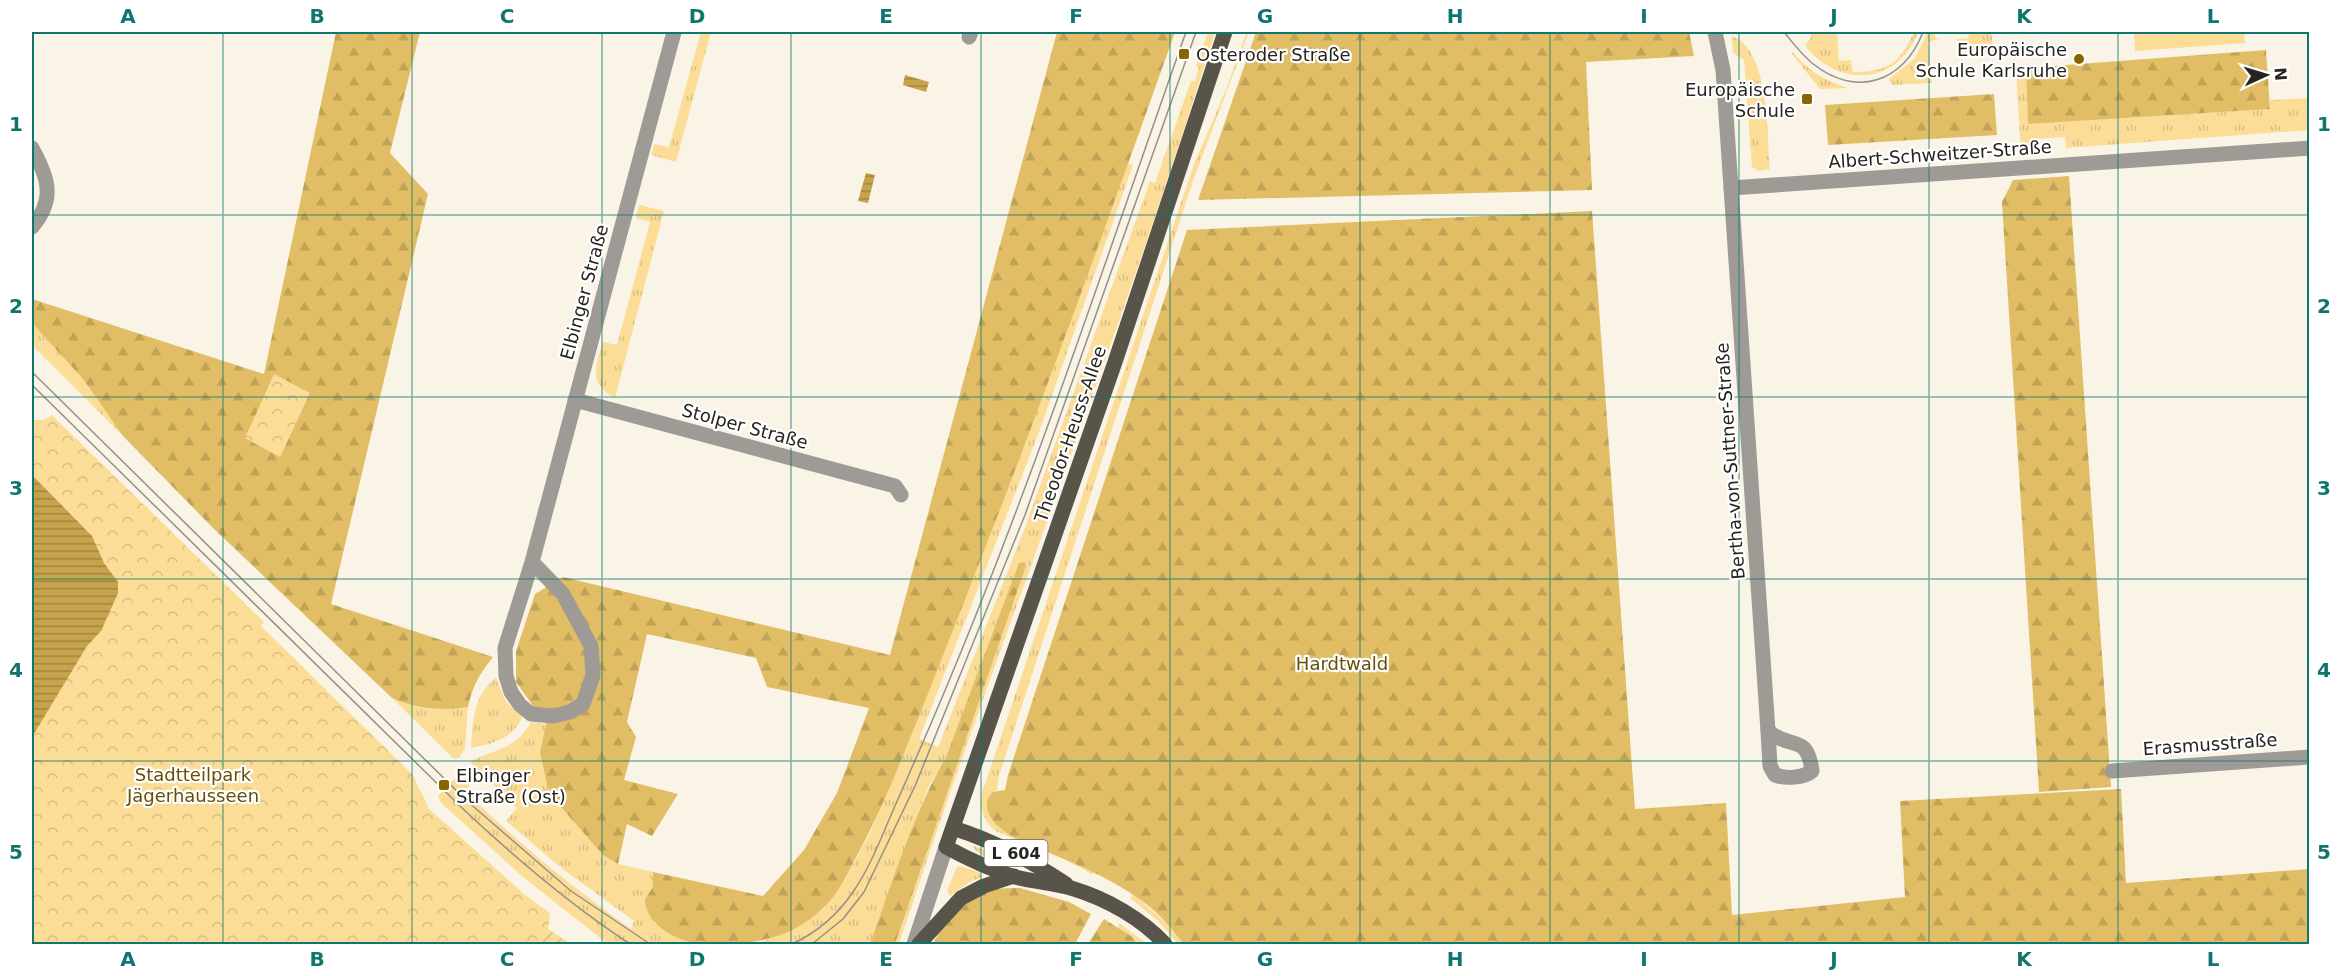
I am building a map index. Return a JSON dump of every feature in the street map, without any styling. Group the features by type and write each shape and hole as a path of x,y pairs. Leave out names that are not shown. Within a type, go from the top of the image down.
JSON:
{"main road":[{"name":"Theodor-Heuss-Allee","path":"946,848 1121,344 1225,32"},
{"name":"L 604","path":"953,828 980,836 1014,852 1074,889 1118,909 1151,929 1165,945"},
{"name":"L 604","path":"946,848 1014,876 1074,889"},
{"name":"L 604","path":"918,945 961,898 984,886 1014,876"}],"street":[{"name":"Elbinger Straße","path":"531,562 563,594 591,646 592,653 593,675 583,704 570,712 553,716 531,714 520,705 511,692 506,676 505,648 531,562 674,32"},
{"path":"1715,32 1723,70 1731,188"},
{"path":"32,148 43,168 48,184 44,210 32,227"},
{"name":"Albert-Schweitzer-Straße","path":"1731,188 2310,148"},
{"name":"Bertha-von-Suttner-Straße","path":"1731,188 1768,731"},
{"name":"Stolper Straße","path":"575,400 895,486 901,495"},
{"name":"Erasmusstraße","path":"2112,771 2310,757"},
{"path":"914,945 946,848"}],"green space":[{"path":"336,32 420,32 390,153 428,194 331,604 493,657 477,680 468,707 429,708 411,705 392,698 213,528 123,436 83,379 32,323 32,299 264,374"},
{"path":"701,32 711,32 676,162 651,155 654,144 669,147"},
{"path":"1057,32 1175,32 1025,445 894,777 844,880 832,899 811,918 788,932 749,942 704,944 679,938 658,926 646,907 645,899 653,887 653,872 763,896 804,850 837,793 869,708 767,687 756,658 647,634 627,722 636,737 624,780 678,794 652,836 627,824 618,864 603,855 555,800 547,784 540,752 546,724 516,682 516,651 535,594 563,577 890,655"},
{"path":"1208,32 1215,32 1140,261 977,716 899,944 895,944 1026,566 1025,562 988,647 946,757 929,786 913,825 870,944 746,944 764,941 823,909 845,879 871,831 911,736 1070,322 1128,163 1133,165 1038,435 919,739 938,747 1024,530 1150,181 1155,183 1191,81 1195,81 1199,68 1196,66"},
{"path":"1247,32 1249,32 1193,181 999,776 997,791 993,792 987,808 993,819 1031,846 996,831 988,824 981,807 981,796 1193,167"},
{"path":"1256,32 1689,32 1694,56 1586,62 1592,190 1198,200"},
{"path":"1812,32 1837,32 1839,61 1851,60 1853,72 1865,72 1891,64 1909,43 1914,32 1918,32 1909,50 1897,63 1882,71 1866,75 1850,74 1833,69 1818,59 1805,45 1811,38"},
{"path":"1928,32 1935,32 1935,38 1939,39 1928,42 1932,83 1892,85 1889,79 1915,58"},
{"path":"1968,32 1992,32 1992,46 1996,46 1993,53 1973,56 1959,52 1957,39 1969,38"},
{"path":"2134,32 2244,32 2245,43 2135,51"},
{"path":"1732,36 1744,44 1754,58 1760,75 1767,116 1770,169 1759,171 1752,167 1744,60 1733,53"},
{"path":"2266,50 2270,109 2028,124 2026,68"},
{"path":"1793,52 1817,74 1848,88 1820,89 1792,54"},
{"path":"2026,68 2028,124 2270,109 2270,100 2309,98 2309,130 2066,148 2065,137 2036,139 2036,154 2021,154 2016,69"},
{"path":"1994,94 1997,135 1828,145 1825,105"},
{"path":"2069,176 2111,787 2039,792 2002,202 2013,180"},
{"path":"639,205 664,211 615,398 600,386 596,366 603,342 617,345 650,222 636,218"},
{"name":"Hardtwald","path":"1592,211 1635,809 1726,803 1732,915 1905,897 1900,801 2121,789 2126,883 2309,869 2309,944 1184,944 1157,913 1124,889 1089,870 1017,839 995,823 987,810 987,800 993,792 1005,790 1187,230"},
{"path":"32,323 83,379 123,436 32,345"},
{"path":"274,374 310,393 280,457 245,438"},
{"name":"Stadtteilpark Jägerhausseen","path":"52,415 264,622 261,626 414,776 428,808 525,895 550,913 548,929 539,944 32,944 32,420 44,420"},
{"path":"1025,562 1026,566 895,944 870,944 904,849 923,802 946,757 1019,563"},
{"path":"496,678 506,702 522,717 508,735 494,742 471,748 474,719 479,701 488,685"},
{"path":"392,698 411,705 429,708 468,707 465,749 459,758 454,759"},
{"path":"531,722 546,724 540,752 603,855 618,864 653,872 653,887 645,899 655,923 685,941 702,944 608,944 523,877 441,803 438,796 463,770 470,777 469,786 465,791 485,810 545,863 631,929 634,921 564,870 506,821 517,808 470,762 512,743 519,738"},
{"path":"972,845 1010,862 1016,867 985,857"},
{"path":"1053,856 1094,872 1092,875 1082,868"},
{"path":"957,867 981,873 982,877 968,883 950,896 947,891"},
{"path":"1020,888 1069,902 1091,914 1075,944 933,944 943,926 967,902 996,889"},
{"path":"1133,894 1166,923 1184,944 1178,944 1158,921 1130,898"},
{"path":"1104,919 1131,936 1137,944 1088,944"},
{"path":"1119,923 1147,944 1137,944 1131,936 1118,928"},
{"path":"548,929 571,944 539,944"}],"shaded area":[{"path":"905,75 929,82 926,92 903,85"},
{"path":"866,173 875,175 868,203 858,201"},
{"path":"32,475 92,536 104,563 118,582 118,593 101,631 87,646 32,737"}],"tram line":[{"path":"792,944 810,934 841,908 853,892 876,850 944,692 1014,517 1186,32"},
{"path":"812,944 843,919 864,892 915,786 1025,515 1196,32"},
{"path":"1784,32 1812,63 1829,74 1845,80 1861,82 1877,80 1904,63 1915,49 1923,32"},
{"path":"32,372 467,801 571,891 650,944"},
{"path":"32,385 461,807 542,879 585,913 630,944"}],"place":[{"name":"Osteroder Straße","path":"1184,54"},
{"name":"Europäische Schule Karlsruhe","path":"2079,59"},
{"name":"Europäische Schule","path":"1807,99"},
{"name":"Elbinger Straße (Ost)","path":"444,785"}]}
